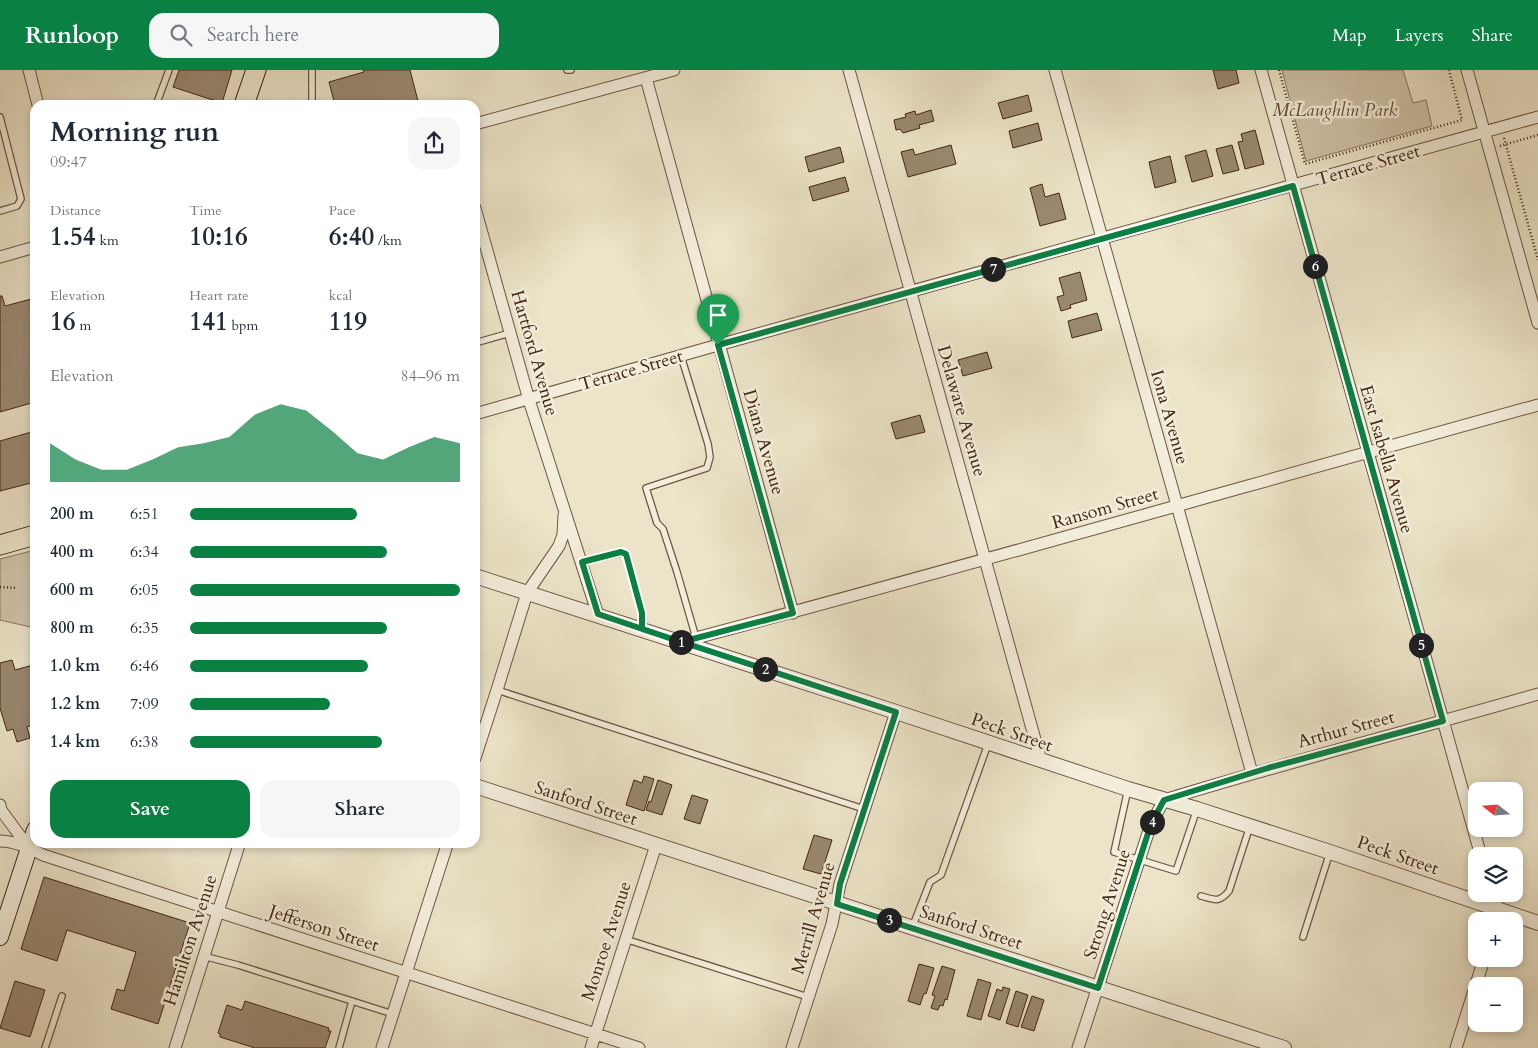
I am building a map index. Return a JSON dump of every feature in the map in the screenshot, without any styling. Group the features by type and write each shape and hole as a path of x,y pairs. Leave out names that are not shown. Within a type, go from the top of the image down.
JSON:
{"main road":[{"path":"246,100 256,70"},
{"path":"0,545 30,536"},
{"path":"0,937 30,845"}],"street":[{"path":"29,70 37,100"},
{"path":"480,123 645,74 674,70"},
{"name":"Delaware Avenue","path":"849,70 1041,761"},
{"name":"Iona Avenue","path":"1055,70 1252,773"},
{"name":"East Isabella Avenue","path":"1261,70 1478,847"},
{"path":"1467,70 1538,323"},
{"name":"Diana Avenue","path":"645,74 793,613"},
{"name":"Terrace Street","path":"480,413 1538,117"},
{"name":"Hartford Avenue","path":"480,226 529,400 598,614"},
{"path":"0,257 30,249"},
{"name":"Ransom Street","path":"681,642 986,560 1538,405"},
{"name":"Hartford Avenue","path":"480,743 527,593 559,546 563,535 564,506"},
{"name":"Peck Street","path":"480,578 598,614 988,744 1128,789 1197,808 1330,852 1487,912"},
{"name":"Arthur Street","path":"1164,800 1252,773 1538,694"},
{"name":"Merrill Avenue","path":"792,1048 837,904 840,884 896,712"},
{"name":"Sanford Street","path":"480,788 1284,1048"},
{"name":"Strong Avenue","path":"1078,1048 1151,824 1164,800"},
{"path":"0,805 1,810 29,848"},
{"name":"Jefferson Street","path":"0,841 29,848 43,855 639,1048"},
{"name":"Monroe Avenue","path":"591,1048 656,845"},
{"name":"Hamilton Avenue","path":"174,1048 238,848"},
{"path":"382,1048 446,848"},
{"name":"Peck Street","path":"1523,920 1538,923"},
{"path":"1456,1048 1481,967"}],"lane":[{"path":"158,100 168,70"},
{"path":"312,70 312,100"},
{"path":"0,117 21,199 17,206 0,211"},
{"path":"480,342 510,333"},
{"path":"681,356 708,444 710,457 707,468 646,488 657,523 663,529 666,537 696,638"},
{"path":"582,562 621,552 626,554 642,613 642,629"},
{"path":"498,690 864,809"},
{"path":"912,928 930,882 941,875 988,744"},
{"path":"1128,789 1114,852 1176,871 1197,808"},
{"path":"1202,896 1217,900 1223,898 1229,891 1250,826"},
{"path":"1303,936 1330,852"},
{"path":"625,939 808,997"},
{"path":"203,956 392,1014"},
{"path":"45,1048 62,996"},
{"path":"339,1048 352,1001"}],"path":[{"path":"1279,70 1305,164 1462,120 1448,70"},
{"path":"1501,128 1538,260"},
{"path":"1489,149 1538,135"},
{"path":"0,587 17,588"}],"green space":[{"name":"McLaughlin Park","path":"1282,70 1403,70 1413,103 1426,100 1432,126 1306,161"},
{"path":"30,551 30,627 0,620 0,559"}],"building":[{"path":"179,70 232,70 223,100 213,100 173,87"},
{"path":"363,70 410,70 418,100 334,100 329,82 364,72"},
{"path":"1213,70 1236,70 1239,83 1218,89"},
{"path":"1028,95 1032,111 1003,119 998,103"},
{"path":"931,110 934,121 919,125 920,128 903,133 900,129 896,130 894,120 906,117 905,114 915,111 916,115"},
{"path":"1038,123 1042,140 1013,148 1009,131"},
{"path":"1255,130 1264,164 1245,169 1238,142 1243,141 1241,134"},
{"path":"951,145 956,164 908,177 901,152 913,149 915,155"},
{"path":"1232,145 1239,170 1223,174 1216,149"},
{"path":"840,147 844,162 809,172 805,157"},
{"path":"1206,150 1213,176 1192,182 1185,156"},
{"path":"1170,156 1176,182 1155,188 1149,162"},
{"path":"845,177 849,191 813,201 809,187"},
{"path":"1042,184 1045,197 1059,193 1066,219 1040,226 1030,188"},
{"path":"1080,272 1087,300 1070,305 1071,308 1061,311 1057,297 1064,295 1059,278"},
{"path":"0,296 2,296 5,306 30,299 30,403 0,412"},
{"path":"1097,313 1102,330 1072,338 1068,321"},
{"path":"987,352 992,368 963,376 958,360"},
{"path":"920,415 925,432 896,439 891,423"},
{"path":"30,432 30,483 0,491 0,441"},
{"path":"12,660 15,670 30,666 30,726 27,727 30,738 17,742 13,729 7,731 0,708 0,663"},
{"path":"644,776 654,779 644,811 626,805 634,780 642,783"},
{"path":"658,780 672,785 662,815 646,810 649,801 651,802"},
{"path":"692,795 708,800 700,824 684,819"},
{"path":"814,835 832,840 821,874 803,869"},
{"path":"44,877 190,923 158,1024 111,1009 117,989 124,991 136,952 67,930 57,961 21,949"},
{"path":"919,964 934,968 926,994 924,993 920,1005 908,1001"},
{"path":"942,966 955,970 947,1000 945,999 943,1006 940,1005 938,1010 931,1008 935,996 932,995"},
{"path":"978,979 991,983 981,1020 967,1016"},
{"path":"15,981 45,990 30,1037 0,1028"},
{"path":"1003,987 1010,989 1000,1020 988,1016 997,989 1002,991"},
{"path":"1016,991 1028,995 1018,1027 1006,1023"},
{"path":"1032,996 1044,1000 1034,1031 1021,1027"},
{"path":"245,1001 329,1028 328,1031 331,1031 325,1048 255,1048 220,1037 218,1033 227,1005 242,1010"}],"route":[{"path":"718,345 793,613 681,642 642,629 598,614 582,562 621,552 626,554 642,613 642,629 681,642 896,712 840,884 837,904 1098,988 1151,824 1164,800 1268,768 1443,721 1366,452 1293,186 718,345"}]}
